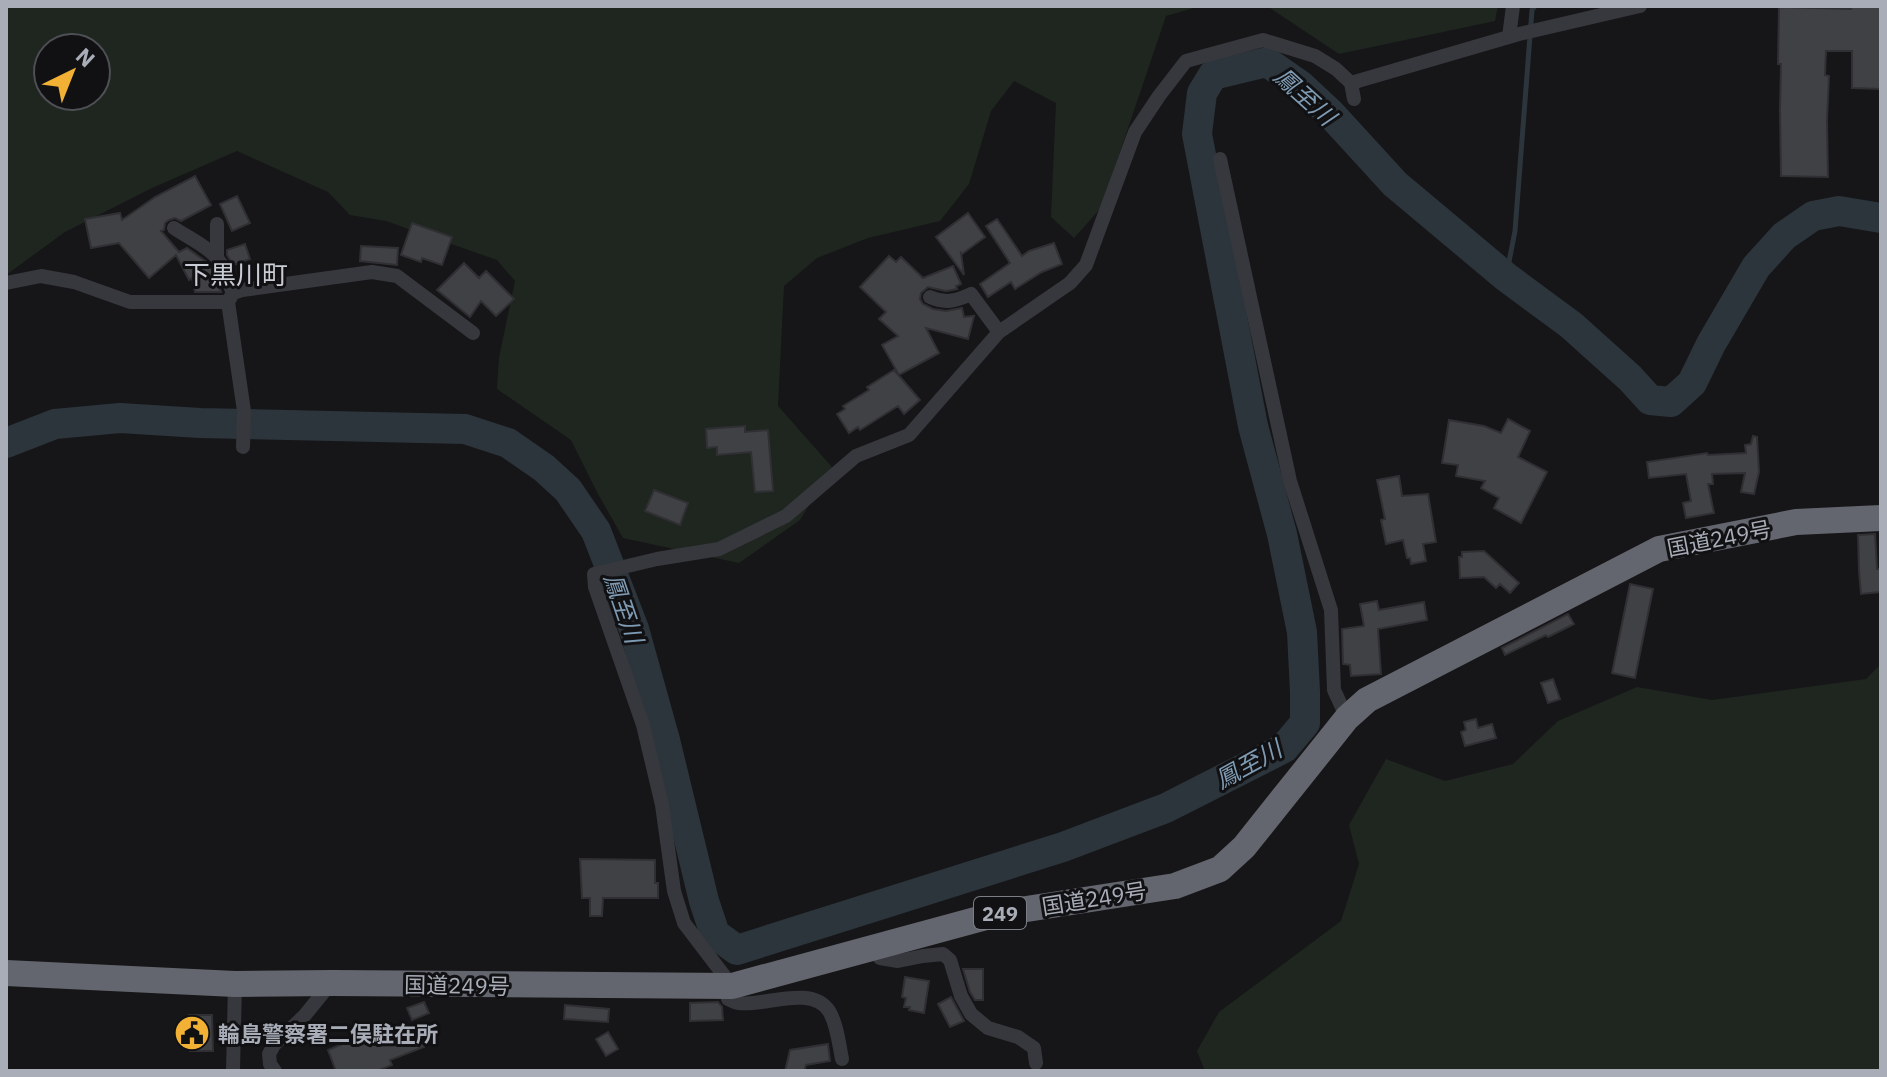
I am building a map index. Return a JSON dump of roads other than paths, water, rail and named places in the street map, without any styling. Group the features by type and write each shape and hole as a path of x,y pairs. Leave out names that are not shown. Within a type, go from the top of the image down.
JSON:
{"highway":[{"name":"国道249号","path":"6,973 235,984 729,986 1001,913 1175,886 1220,869 1244,847 1347,718 1367,700 1659,549 1796,522 1881,518"}],"street":[{"path":"1513,6 1514,36"},
{"path":"1351,83 1514,36 1640,6"},
{"path":"842,1059 833,1020 828,1009 819,1001 788,997 740,1004 728,999 729,986 684,923 674,891 662,805 643,725 595,587 594,574 719,549 786,516 856,456 909,435 999,332 1070,283 1086,265 1135,132 1186,61 1263,40 1315,56 1336,69 1351,83 1354,99"},
{"path":"1220,159 1290,481 1331,610 1334,690 1347,718"},
{"path":"217,224 217,259"},
{"path":"174,228 202,246 225,270 244,411 243,447"},
{"path":"6,283 41,276 74,282 130,302 231,298 242,290 372,272 397,276 473,333"},
{"path":"930,297 950,302 971,294 999,332"},
{"path":"877,946 880,958 898,961 943,954 950,960 961,996 971,1014 988,1028 1018,1037 1034,1048 1036,1063"},
{"path":"275,1071 269,1054 274,1045 332,983"},
{"path":"233,1071 235,984"}],"waterway":[{"path":"1506,277 1515,231 1532,10 1535,6"},
{"name":"鳳至川","path":"6,443 55,424 120,418 200,423 465,429 508,443 544,468 568,490 596,531 634,629 715,934 737,950 1063,847 1166,808 1284,748 1305,723 1302,632 1282,534 1253,426 1197,134 1202,93 1213,75 1267,62 1300,85 1395,184 1506,277 1571,325 1650,400 1671,402 1692,383 1756,267 1784,236 1813,216 1839,211 1881,218"}],"place":[{"name":"輪島警察署二俣駐在所","path":"192,1033"}],"district":[{"name":"下黒川町","path":"236,274"}]}
